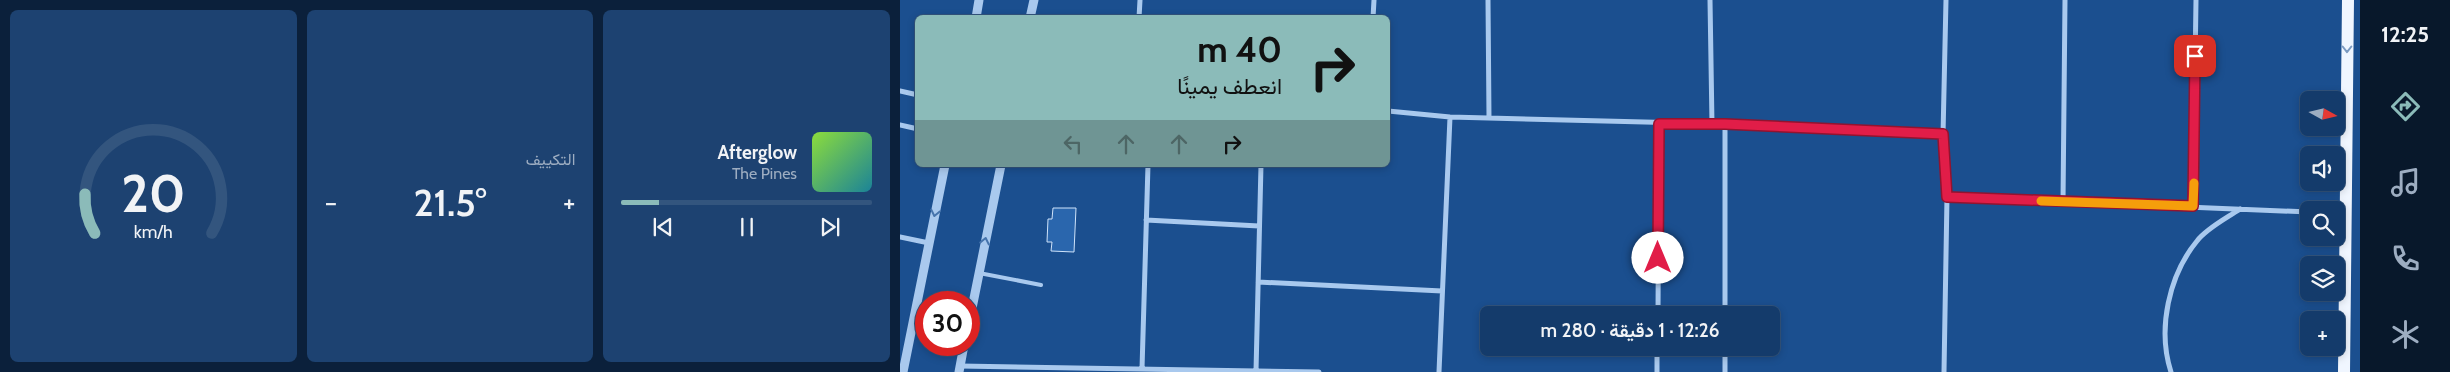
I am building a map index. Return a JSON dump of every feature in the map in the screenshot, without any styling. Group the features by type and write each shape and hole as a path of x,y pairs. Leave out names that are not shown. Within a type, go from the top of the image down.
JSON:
{"main road":[{"path":"2341,201 2348,0"},
{"path":"2342,246 2344,372"}],"street":[{"path":"976,15 979,0"},
{"path":"1031,15 1034,0"},
{"path":"1140,0 1140,15"},
{"path":"1373,15 1374,0"},
{"path":"1488,0 1489,117"},
{"path":"1710,0 1712,124"},
{"path":"1944,372 1947,197 1943,134 1946,0"},
{"path":"2063,202 2064,0"},
{"path":"2193,206 2196,0"},
{"path":"900,91 915,94"},
{"path":"1390,111 1450,116 1659,124 1725,124 1943,134"},
{"path":"1439,372 1450,116"},
{"path":"1658,306 1659,124"},
{"path":"1725,124 1725,306"},
{"path":"900,125 915,128"},
{"path":"903,372 945,167"},
{"path":"976,291 1001,167"},
{"path":"1142,369 1148,167"},
{"path":"1256,371 1261,167"},
{"path":"1947,197 2300,211"},
{"path":"2171,372 2166,341 2167,313 2173,287 2183,262 2198,239 2241,208"},
{"path":"1146,220 1259,226"},
{"path":"900,238 929,243"},
{"path":"1258,282 1442,291"},
{"path":"962,356 959,369 1142,369 1319,372"},
{"path":"1657,356 1657,372"},
{"path":"1725,356 1725,372"}],"lane":[{"path":"979,274 1041,285"}],"building":[{"path":"1053,208 1076,208 1074,252 1051,251 1052,242 1047,242 1048,219 1052,219"}],"slow traffic":[{"path":"2041,201 2193,206 2194,183"}],"route":[{"path":"1658,258 1659,124 1725,124 1943,134 1947,197 2193,206 2195,56"}]}
